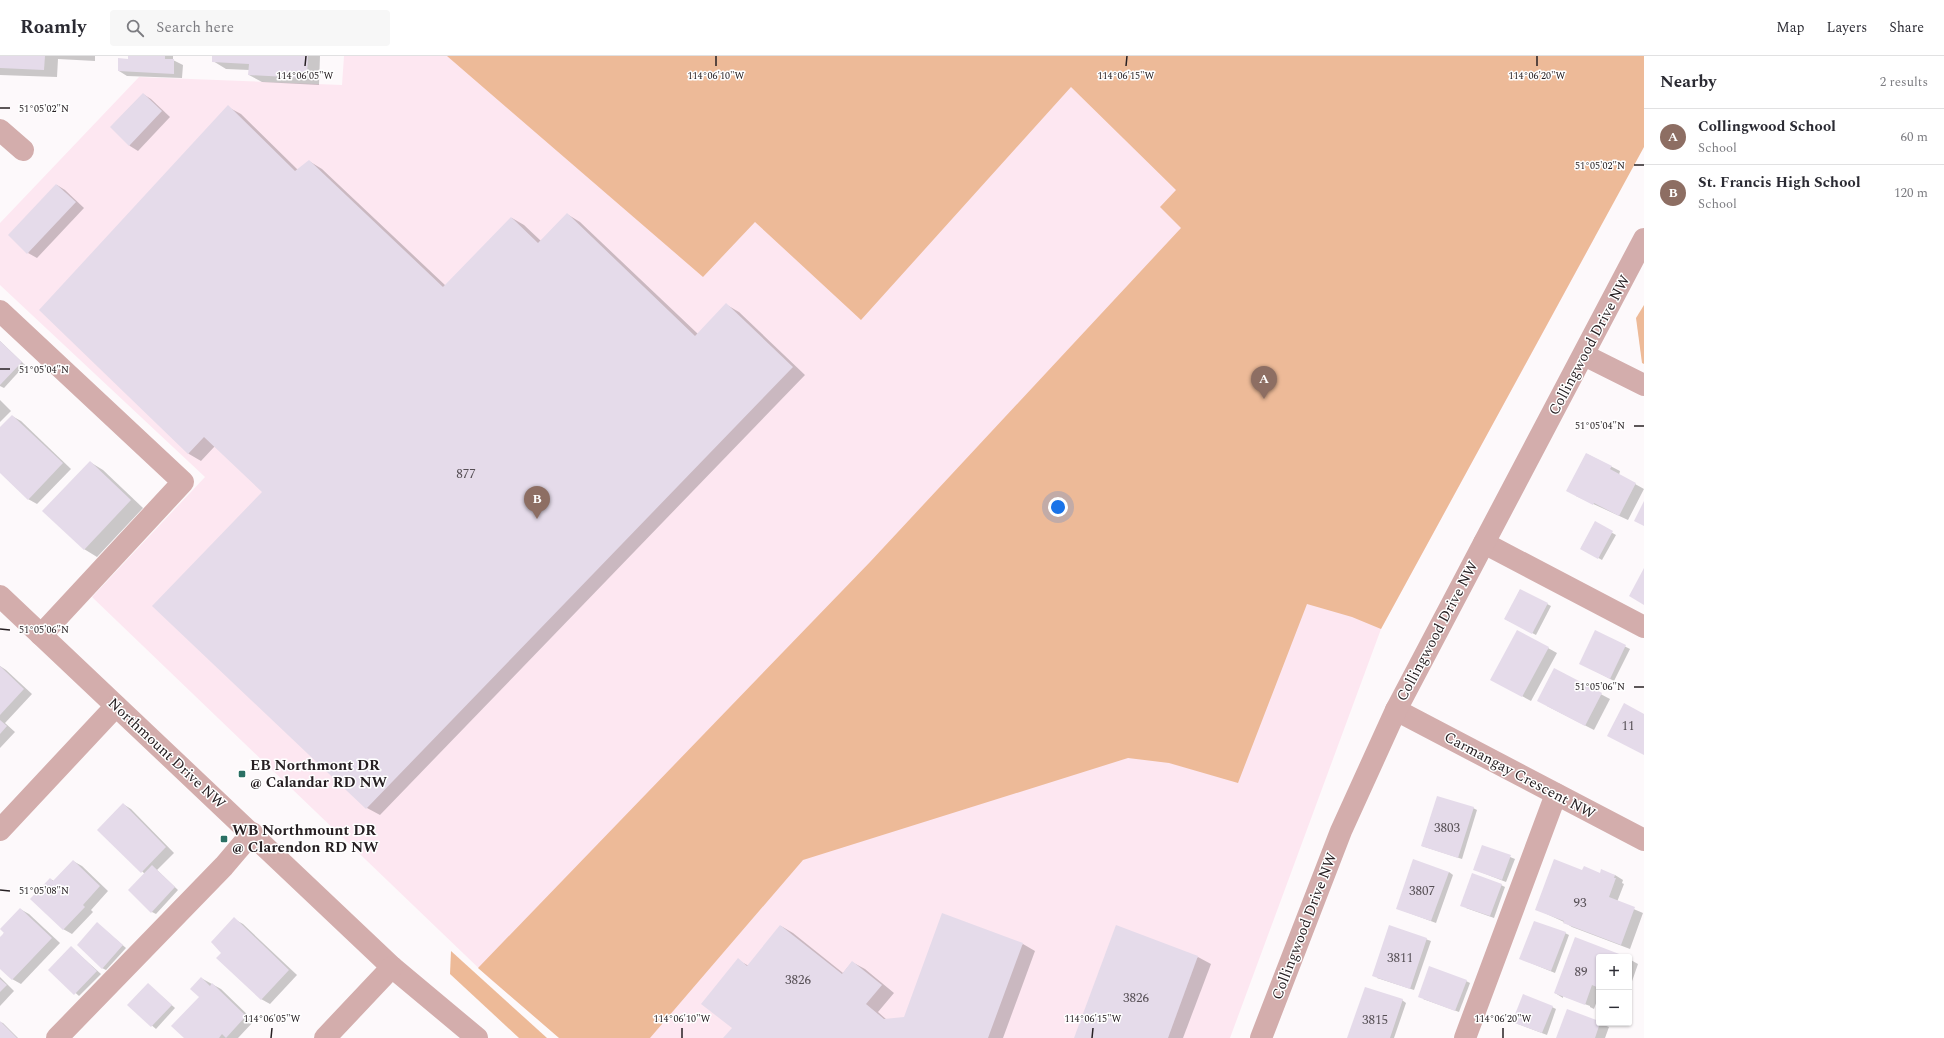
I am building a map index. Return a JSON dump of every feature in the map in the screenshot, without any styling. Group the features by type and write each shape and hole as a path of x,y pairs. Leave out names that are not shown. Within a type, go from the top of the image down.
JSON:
{"street":[{"path":"0,130 23,150"},
{"name":"Collingwood Drive NW","path":"1261,1038 1341,831 1396,710 1644,239"},
{"path":"0,311 183,482 41,635"},
{"path":"1584,355 1644,385"},
{"path":"1484,543 1644,627"},
{"name":"Northmount Drive NW","path":"0,596 392,967 477,1038"},
{"path":"0,830 116,706"},
{"name":"Carmangay Crescent NW","path":"1396,710 1644,840"},
{"path":"1465,1038 1556,794"},
{"path":"57,1038 224,866 252,833"},
{"path":"325,1038 392,967"}],"shaded area":[{"path":"344,56 1408,56 1595,237 1381,629 1230,1038 561,1038 489,978 92,597 205,477 0,285 0,223 139,77 342,85"},
{"path":"447,56 1644,56 1644,147 1381,629 1352,617 1307,604 1238,783 1169,763 1128,758 803,860 650,1038 559,1038 478,968 870,562 1181,228 1160,207 1176,190 1071,87 861,320 755,222 703,277"},
{"path":"1644,305 1644,364 1642,363 1636,318"},
{"path":"451,951 547,1038 519,1038 450,974"}],"building":[{"path":"0,56 45,56 44,70 0,68"},
{"path":"128,56 165,56 165,59 174,59 174,74 118,71 118,58 128,59"},
{"path":"212,56 308,56 307,78 248,75 249,64 212,62"},
{"path":"143,93 162,111 129,146 110,127"},
{"path":"228,105 295,171 309,160 443,287 511,217 538,243 567,213 695,336 726,303 793,367 366,809 152,606 262,492 204,437 188,454 39,310"},
{"path":"56,184 76,202 27,254 8,235"},
{"path":"0,341 22,362 0,385"},
{"path":"12,415 63,463 28,500 0,473 0,427"},
{"path":"1586,453 1612,466 1610,469 1636,483 1619,516 1566,491"},
{"path":"90,461 131,500 84,550 42,511"},
{"path":"1644,501 1644,526 1634,521"},
{"path":"1595,521 1613,531 1598,559 1580,549"},
{"path":"1644,568 1644,605 1629,596"},
{"path":"1520,589 1548,603 1532,634 1504,619"},
{"path":"1517,630 1549,647 1522,697 1490,680"},
{"path":"1595,630 1626,645 1610,679 1579,664"},
{"path":"0,666 24,689 0,715"},
{"path":"1554,668 1602,693 1585,726 1537,701"},
{"path":"1624,703 1644,714 1644,755 1607,736"},
{"path":"0,720 7,726 0,734"},
{"path":"1437,796 1474,807 1458,858 1421,846"},
{"path":"123,803 166,847 141,873 97,830"},
{"path":"1482,845 1511,855 1502,880 1473,870"},
{"path":"1413,859 1449,872 1431,921 1396,909"},
{"path":"1554,859 1582,870 1584,866 1600,873 1601,869 1615,875 1614,878 1616,878 1609,897 1635,907 1621,945 1563,923 1564,921 1535,910"},
{"path":"73,860 100,886 83,905 85,907 63,930 30,899 50,878 53,881"},
{"path":"152,865 175,887 151,913 128,890"},
{"path":"1472,873 1502,884 1490,916 1460,906"},
{"path":"20,908 52,938 12,980 0,969 0,937 4,933 0,929"},
{"path":"942,913 1023,943 988,1038 723,1038 732,1028 701,1004 738,958 747,966 780,925 842,974 852,961 882,985 866,1004 884,1019 904,1017"},
{"path":"234,917 289,970 261,1000 216,958 221,953 211,942"},
{"path":"1534,921 1566,932 1551,971 1519,959"},
{"path":"97,922 123,945 102,969 77,945"},
{"path":"1116,925 1198,956 1168,1038 1074,1038"},
{"path":"1389,925 1427,938 1410,989 1372,976"},
{"path":"1575,937 1619,954 1596,954 1596,987 1592,985 1585,1005 1554,993"},
{"path":"71,946 97,971 74,995 48,970"},
{"path":"1429,966 1467,980 1455,1011 1418,997"},
{"path":"201,977 210,986 212,983 246,1016 226,1038 222,1034 219,1038 184,1038 171,1026 199,997 190,989"},
{"path":"0,979 7,985 0,992"},
{"path":"148,983 172,1005 151,1027 127,1005"},
{"path":"1365,987 1403,999 1390,1038 1347,1038"},
{"path":"1523,994 1553,1006 1542,1033 1512,1022"},
{"path":"1567,1009 1596,1020 1596,1026 1599,1026 1595,1038 1556,1038"},
{"path":"0,1021 17,1038 0,1038"}],"place":[{"name":"Collingwood School","path":"1264,399"},
{"name":"St. Francis High School","path":"537,519"},
{"name":"EB Northmont DR @ Calandar RD NW","path":"242,774"},
{"name":"WB Northmount DR @ Clarendon RD NW","path":"224,839"}]}
